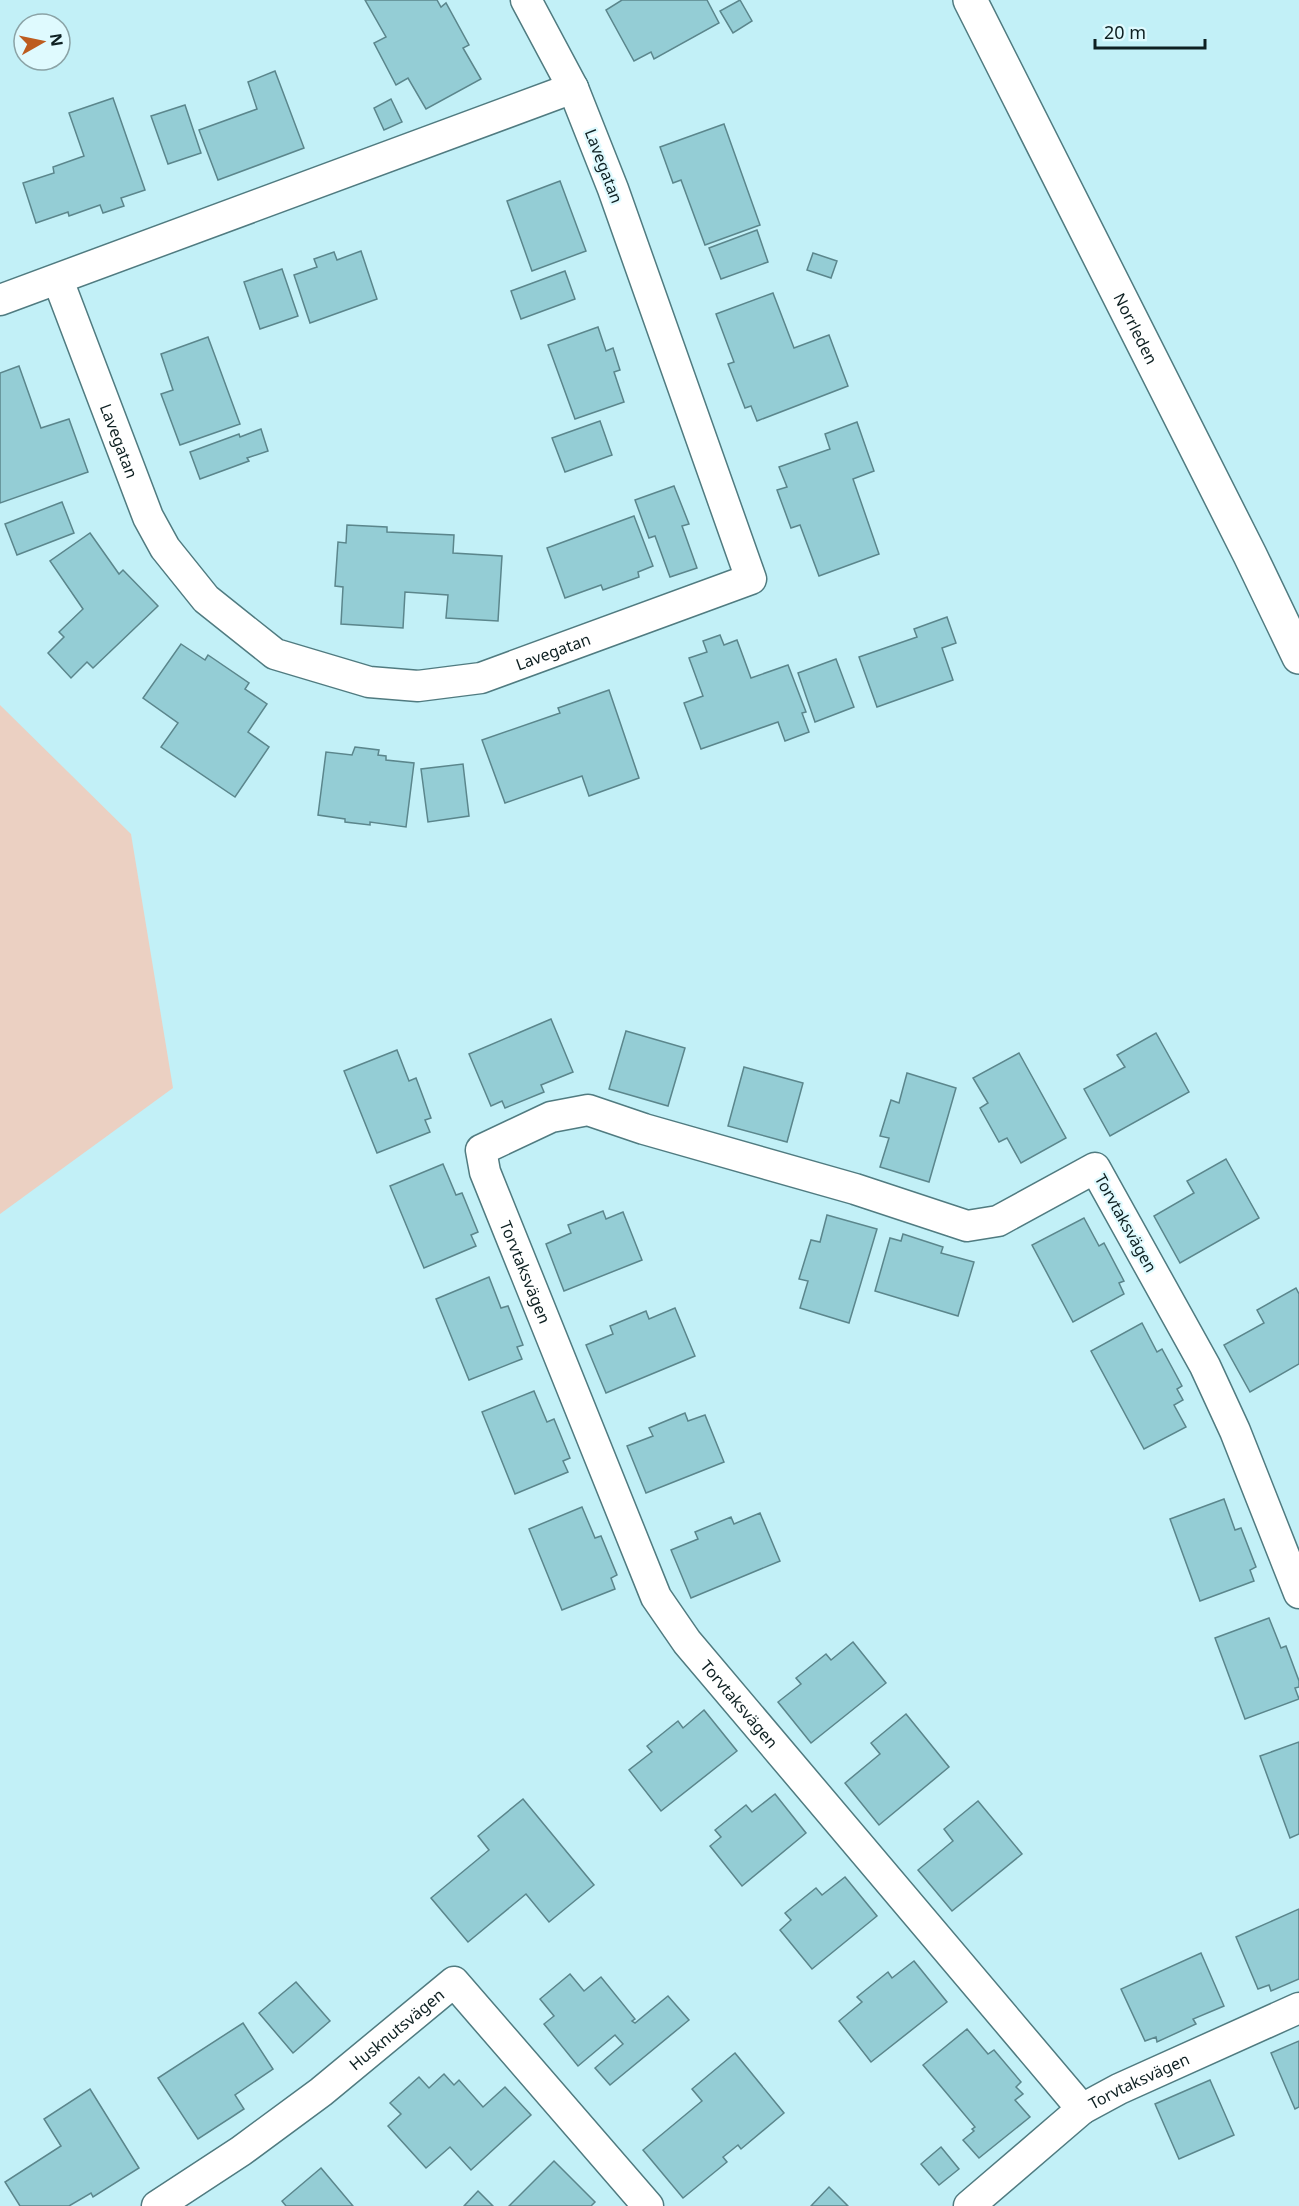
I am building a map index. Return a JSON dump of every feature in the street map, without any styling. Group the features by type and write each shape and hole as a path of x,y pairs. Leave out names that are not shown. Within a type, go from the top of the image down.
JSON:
{"main road":[{"name":"Norrleden","path":"970,0 1224,503 1299,657"}],"street":[{"name":"Lavegatan","path":"58,280 148,517 165,548 206,599 275,654 369,682 418,686 481,678 751,579 613,189 573,88 526,0"},
{"path":"0,300 573,88"},
{"name":"Torvtaksvägen","path":"1299,1593 1235,1431 1205,1366 1095,1168 998,1221 967,1226 855,1189 644,1129 588,1110 551,1117 481,1150 485,1172 656,1597 687,1642 1082,2109 1119,2089 1299,2008"},
{"name":"Husknutsvägen","path":"157,2206 241,2151 321,2092 454,1983 648,2206"},
{"path":"969,2206 1082,2109"}],"shaded area":[{"path":"0,705 131,834 173,1088 0,1214"}],"building":[{"path":"365,0 437,0 441,7 446,3 469,45 463,48 481,79 426,109 408,78 396,85 374,43 386,37"},
{"path":"622,0 707,0 719,23 654,59 651,52 634,61 606,10"},
{"path":"740,0 752,21 733,33 720,11"},
{"path":"275,71 304,148 218,180 199,130 257,109 248,82"},
{"path":"113,98 145,190 121,198 124,206 103,213 100,205 69,216 68,212 36,223 23,183 54,173 53,167 84,156 69,113"},
{"path":"391,99 402,122 384,130 374,108"},
{"path":"185,105 201,153 168,164 151,116"},
{"path":"724,124 760,225 705,245 681,180 673,183 660,147"},
{"path":"560,181 586,251 532,271 507,201"},
{"path":"757,230 768,262 721,279 709,248"},
{"path":"361,251 377,299 310,323 294,275 317,267 314,259 334,252 337,260"},
{"path":"813,253 837,261 831,278 807,270"},
{"path":"282,269 298,316 260,329 244,282"},
{"path":"565,271 575,299 521,319 511,291"},
{"path":"773,293 794,348 829,335 848,386 757,421 751,406 745,408 728,364 734,362 716,314"},
{"path":"598,327 606,351 613,348 620,370 614,372 624,402 575,419 548,345"},
{"path":"208,337 240,424 180,445 161,394 173,390 161,354"},
{"path":"19,366 41,428 69,419 88,472 0,503 0,373"},
{"path":"600,421 612,455 565,472 552,438"},
{"path":"857,422 874,471 853,479 879,554 819,576 800,525 791,528 777,490 787,487 779,467 830,449 825,434"},
{"path":"261,429 268,451 247,458 249,461 200,479 190,452 239,434 240,437"},
{"path":"674,486 689,524 682,526 697,568 670,577 655,536 649,538 635,500"},
{"path":"62,502 74,533 17,555 5,524"},
{"path":"634,516 653,566 638,572 639,577 603,590 601,585 565,598 547,548"},
{"path":"347,525 387,527 387,532 454,535 453,553 502,556 498,621 446,618 448,595 405,592 403,628 341,624 343,587 335,586 338,542 346,543"},
{"path":"90,533 119,574 123,570 158,606 93,668 87,662 71,678 48,653 64,637 59,632 83,609 50,561"},
{"path":"947,617 956,643 942,648 953,680 877,707 859,657 917,637 914,629"},
{"path":"720,635 724,645 737,640 751,678 788,665 806,712 802,713 809,732 785,741 778,722 701,749 684,703 703,696 689,658 707,652 703,641"},
{"path":"181,644 205,660 208,655 249,683 245,689 267,704 248,732 269,747 235,797 161,747 178,723 143,698"},
{"path":"836,659 854,707 815,722 798,673"},
{"path":"609,690 639,778 589,796 582,776 505,803 482,740 560,713 558,708"},
{"path":"355,747 379,750 378,755 386,756 386,760 414,763 406,827 370,822 370,825 345,822 345,819 318,815 326,752 352,755"},
{"path":"463,764 469,816 428,822 421,769"},
{"path":"551,1019 573,1072 541,1085 544,1092 505,1108 502,1101 491,1106 469,1054"},
{"path":"626,1031 685,1048 668,1106 609,1089"},
{"path":"1156,1033 1189,1092 1110,1136 1084,1089 1125,1067 1117,1055"},
{"path":"397,1050 409,1081 416,1078 431,1118 425,1120 430,1132 377,1153 344,1071"},
{"path":"1019,1053 1066,1138 1021,1163 1007,1138 999,1142 980,1108 988,1103 973,1078"},
{"path":"744,1067 803,1083 787,1142 728,1126"},
{"path":"907,1073 956,1088 929,1182 880,1167 889,1138 880,1136 891,1100 899,1103"},
{"path":"1226,1159 1259,1218 1180,1263 1154,1216 1194,1193 1187,1181"},
{"path":"443,1164 456,1195 462,1193 478,1232 471,1235 476,1246 424,1268 390,1186"},
{"path":"603,1211 606,1219 623,1212 642,1260 564,1291 546,1244 571,1233 568,1225"},
{"path":"827,1215 877,1229 849,1323 800,1308 808,1281 799,1279 811,1240 820,1242"},
{"path":"1084,1218 1099,1246 1104,1243 1124,1281 1119,1283 1124,1294 1073,1322 1032,1245"},
{"path":"903,1234 943,1247 941,1253 974,1262 958,1316 875,1291 890,1238 901,1241"},
{"path":"489,1277 501,1308 508,1306 523,1345 517,1347 522,1359 469,1380 436,1299"},
{"path":"1296,1288 1299,1294 1299,1364 1250,1392 1224,1345 1264,1323 1257,1310"},
{"path":"675,1308 695,1356 606,1393 586,1345 613,1334 610,1326 646,1311 649,1319"},
{"path":"1142,1323 1157,1352 1162,1349 1182,1386 1177,1389 1183,1400 1174,1405 1186,1427 1144,1449 1091,1351"},
{"path":"534,1391 547,1422 554,1419 570,1458 563,1461 568,1472 515,1494 482,1412"},
{"path":"685,1413 688,1421 705,1415 724,1462 646,1493 627,1446 653,1436 649,1428"},
{"path":"1224,1499 1235,1530 1241,1528 1256,1567 1250,1570 1254,1581 1200,1601 1170,1519"},
{"path":"582,1507 595,1538 601,1536 617,1575 611,1578 615,1589 562,1610 529,1529"},
{"path":"760,1513 780,1561 691,1598 671,1550 698,1539 695,1532 731,1517 734,1524"},
{"path":"1269,1618 1281,1648 1286,1646 1299,1681 1299,1687 1295,1688 1299,1699 1245,1719 1215,1638"},
{"path":"853,1642 886,1683 811,1743 778,1702 801,1684 796,1678 826,1654 831,1660"},
{"path":"704,1710 737,1751 661,1811 629,1770 652,1752 647,1746 678,1721 683,1728"},
{"path":"906,1714 949,1767 879,1825 845,1783 880,1754 871,1743"},
{"path":"1299,1742 1299,1834 1290,1838 1260,1756"},
{"path":"775,1794 806,1833 742,1886 710,1846 721,1837 715,1830 746,1805 752,1812"},
{"path":"523,1799 594,1885 549,1922 526,1894 468,1942 431,1898 489,1850 478,1836"},
{"path":"978,1801 1022,1854 952,1911 918,1870 953,1841 944,1829"},
{"path":"845,1877 877,1916 812,1969 780,1930 791,1920 785,1913 816,1888 822,1895"},
{"path":"1299,1909 1299,1979 1271,1991 1269,1985 1258,1989 1236,1937"},
{"path":"1201,1953 1224,2006 1193,2019 1196,2024 1157,2042 1156,2037 1145,2041 1121,1989"},
{"path":"914,1961 947,2002 871,2062 839,2021 862,2002 857,1997 888,1972 892,1978"},
{"path":"570,1974 584,1991 601,1977 635,2019 632,2021 635,2023 668,1996 689,2020 610,2085 595,2068 623,2044 615,2035 578,2066 544,2024 554,2016 540,1999"},
{"path":"296,1982 330,2021 293,2053 259,2013"},
{"path":"243,2023 273,2069 235,2095 244,2109 198,2139 158,2078"},
{"path":"967,2029 988,2054 994,2050 1021,2082 1016,2087 1023,2094 1015,2100 1030,2117 979,2158 963,2140 974,2131 972,2129 975,2127 923,2065"},
{"path":"1299,2041 1299,2107 1295,2109 1271,2053"},
{"path":"735,2053 784,2113 741,2149 738,2145 723,2157 727,2162 683,2198 643,2150 702,2101 692,2089"},
{"path":"444,2074 454,2085 459,2080 483,2107 505,2087 531,2115 471,2170 450,2147 426,2168 388,2126 401,2114 390,2103 419,2077 429,2088"},
{"path":"1210,2080 1234,2135 1179,2159 1155,2104"},
{"path":"90,2089 139,2168 93,2197 91,2193 69,2206 20,2206 5,2182 61,2146 44,2119"},
{"path":"941,2147 959,2169 939,2185 921,2164"},
{"path":"554,2161 595,2202 591,2206 509,2206"},
{"path":"321,2168 353,2206 286,2206 282,2201"},
{"path":"829,2187 848,2206 811,2206"},
{"path":"478,2191 493,2206 464,2206"}]}
